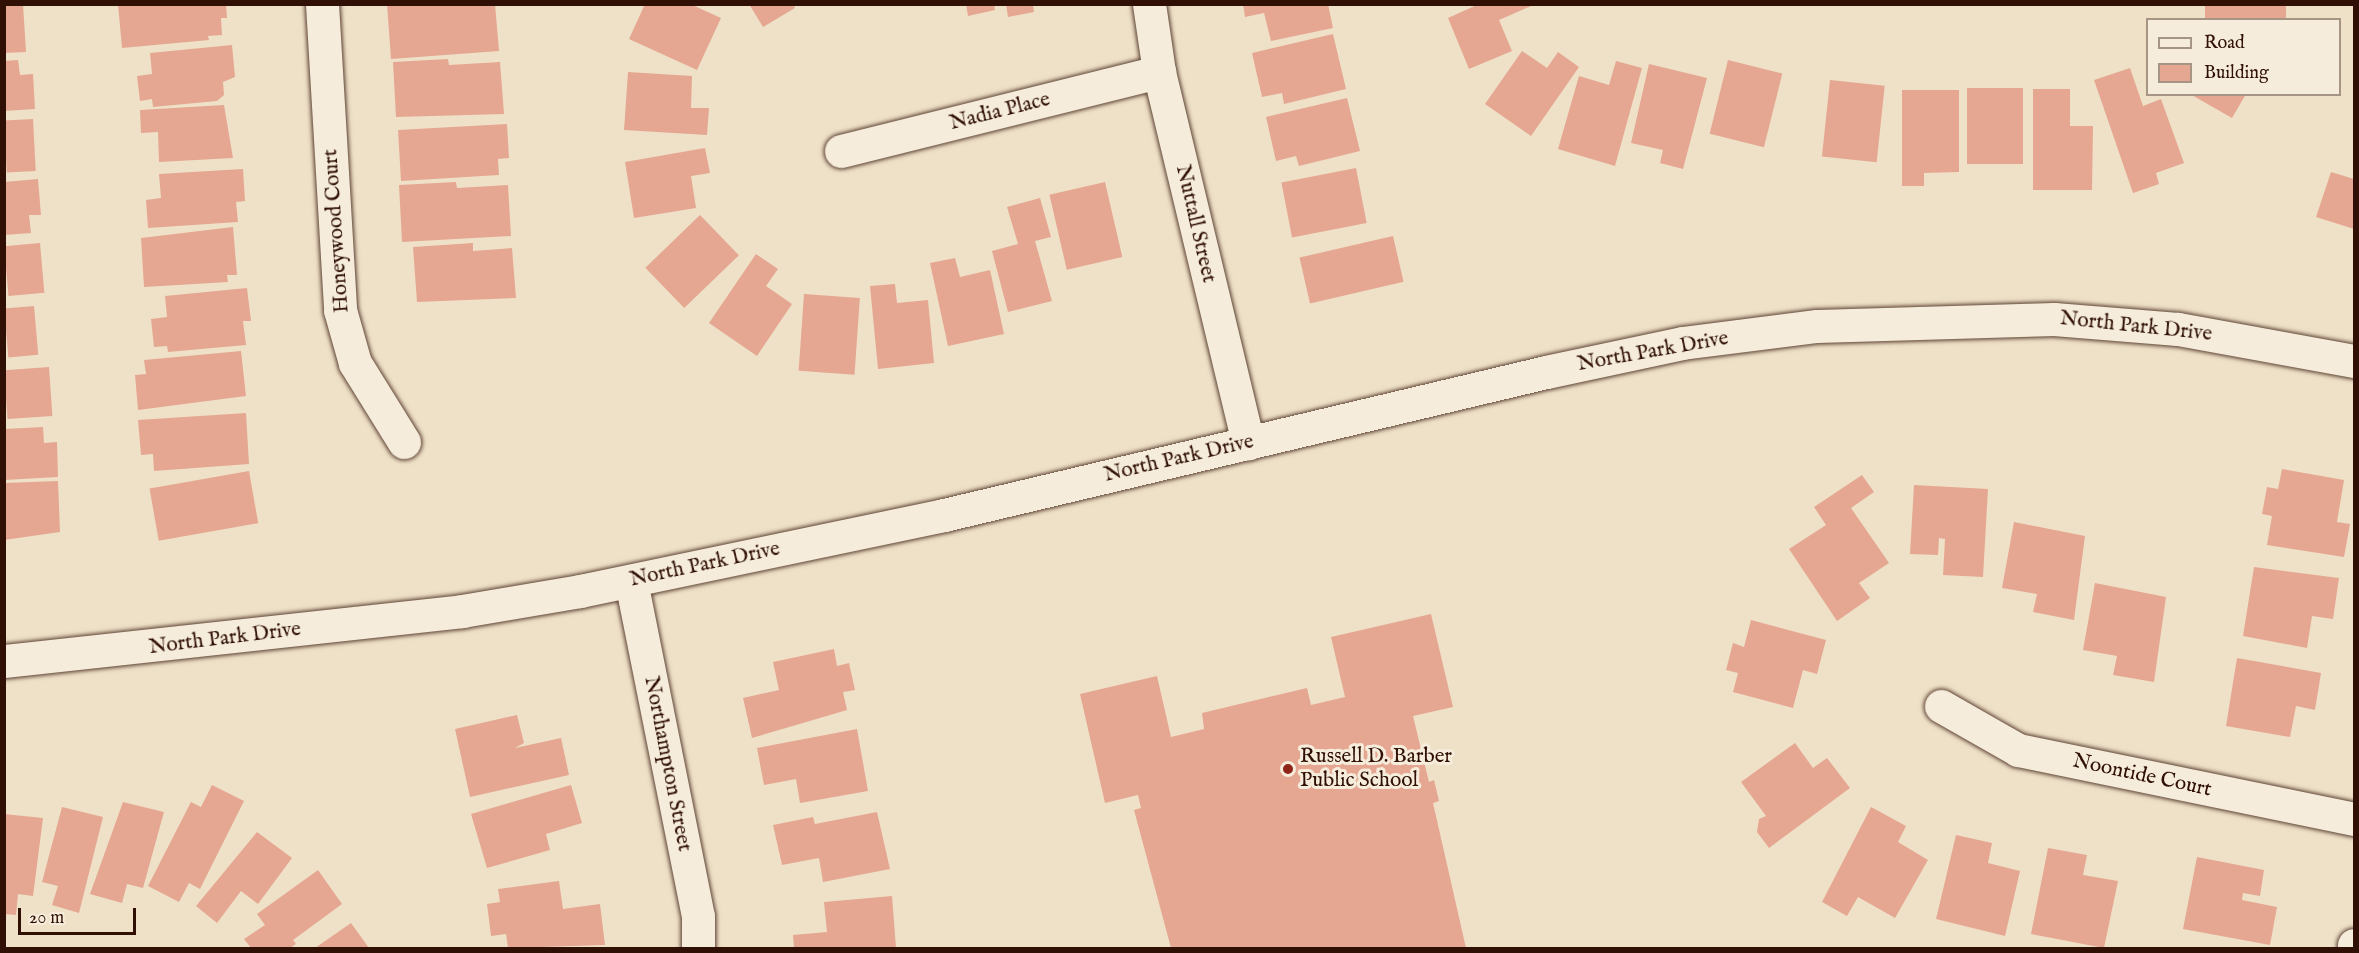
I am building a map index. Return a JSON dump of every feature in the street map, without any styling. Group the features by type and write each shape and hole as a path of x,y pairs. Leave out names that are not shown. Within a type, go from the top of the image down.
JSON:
{"main road":[{"name":"Honeywood Court","path":"322,4 340,310 355,363 404,442"},
{"name":"Nuttall Street","path":"1149,4 1159,72 1248,443"},
{"name":"Nadia Place","path":"841,151 1159,72"},
{"name":"North Park Drive","path":"4,661 462,612 631,581 1659,348 1817,326 2055,318 2178,329 2355,361"},
{"name":"Northampton Street","path":"631,581 698,916 698,948"},
{"name":"Noontide Court","path":"1941,706 2018,750 2355,819"}],"building":[{"path":"4,4 23,4 26,52 4,53"},
{"path":"118,4 226,4 227,18 221,18 222,35 208,36 209,40 122,48"},
{"path":"387,4 495,4 499,51 391,59"},
{"path":"645,4 690,4 721,18 697,70 629,39"},
{"path":"749,4 793,4 795,8 763,27"},
{"path":"966,4 994,4 995,10 968,16"},
{"path":"1006,4 1033,4 1034,12 1008,17"},
{"path":"1243,4 1328,4 1333,28 1271,41 1264,13 1245,17"},
{"path":"1479,4 1531,6 1499,20 1512,51 1469,69 1448,18"},
{"path":"2205,4 2286,4 2286,18 2205,18"},
{"path":"1333,34 1346,89 1284,104 1282,93 1262,97 1252,53"},
{"path":"232,45 235,77 223,82 224,95 217,101 153,107 152,99 140,101 137,76 152,74 150,53"},
{"path":"1522,51 1547,68 1558,52 1579,67 1531,136 1485,104"},
{"path":"448,59 449,65 500,62 504,114 396,117 393,62"},
{"path":"18,60 20,75 33,74 35,109 4,111 4,61"},
{"path":"1728,60 1782,74 1764,147 1710,134"},
{"path":"1616,61 1642,68 1615,166 1558,149 1579,76 1609,85"},
{"path":"1649,64 1707,78 1683,169 1660,163 1663,150 1631,143"},
{"path":"2130,68 2143,106 2161,99 2184,163 2156,173 2159,184 2133,193 2094,80"},
{"path":"628,72 692,76 691,108 709,108 707,135 624,130"},
{"path":"1830,80 1885,86 1877,162 1822,157"},
{"path":"1967,88 2023,88 2023,164 1967,164"},
{"path":"2033,89 2070,89 2070,126 2093,126 2092,190 2033,190"},
{"path":"1902,90 1959,90 1959,172 1924,173 1924,186 1902,186"},
{"path":"2194,96 2245,96 2232,118"},
{"path":"1347,98 1360,151 1299,166 1296,156 1276,161 1266,117"},
{"path":"224,105 233,158 159,162 158,132 141,133 140,110"},
{"path":"33,119 36,171 7,172 4,121"},
{"path":"507,124 509,158 498,159 499,175 401,181 398,130"},
{"path":"705,148 710,173 691,176 696,208 634,218 625,162"},
{"path":"1356,168 1367,223 1292,237 1281,183"},
{"path":"243,169 245,201 236,202 238,222 148,228 146,200 161,198 159,174"},
{"path":"2331,172 2354,179 2354,229 2316,217"},
{"path":"38,179 41,215 29,215 31,233 4,235 4,182"},
{"path":"456,182 457,188 508,185 511,236 402,242 399,185"},
{"path":"1105,182 1122,257 1067,270 1049,195"},
{"path":"1040,198 1051,237 1035,241 1052,301 1008,312 992,251 1018,244 1007,207"},
{"path":"700,215 739,255 684,308 645,268"},
{"path":"233,227 237,275 227,275 228,282 144,287 141,238"},
{"path":"1393,236 1404,282 1310,303 1299,258"},
{"path":"40,243 44,293 8,296 4,246"},
{"path":"473,243 473,251 512,248 516,298 417,302 413,247"},
{"path":"756,254 778,269 766,286 792,304 757,356 709,323"},
{"path":"955,258 960,277 990,270 1004,334 948,346 930,263"},
{"path":"895,284 897,303 928,300 934,363 878,369 870,286"},
{"path":"247,288 251,321 243,321 246,345 168,352 167,346 154,347 151,319 167,317 165,296"},
{"path":"804,294 860,298 854,375 799,371"},
{"path":"34,306 38,355 8,357 4,309"},
{"path":"241,351 246,396 138,410 135,375 146,374 144,360"},
{"path":"49,367 52,416 8,419 4,370"},
{"path":"246,413 249,464 154,471 153,454 141,455 138,420"},
{"path":"43,427 44,443 57,442 58,477 4,480 4,429"},
{"path":"2282,469 2344,480 2337,522 2350,524 2344,557 2267,545 2272,516 2262,514 2267,487 2278,489"},
{"path":"249,471 258,523 159,541 150,489"},
{"path":"1862,475 1874,492 1851,508 1889,563 1859,583 1870,598 1837,621 1789,549 1826,525 1814,507"},
{"path":"58,481 60,532 4,540 4,483"},
{"path":"1914,485 1988,489 1983,577 1943,575 1945,539 1939,538 1938,555 1910,554"},
{"path":"2014,522 2085,536 2074,620 2033,612 2037,594 2002,588"},
{"path":"2254,567 2339,578 2333,619 2312,616 2307,648 2243,636"},
{"path":"2095,583 2166,597 2154,682 2113,675 2117,656 2083,650"},
{"path":"1431,614 1453,707 1413,716 1429,782 1434,780 1439,801 1433,803 1466,948 1171,948 1134,810 1141,808 1138,795 1105,803 1080,694 1157,676 1171,737 1204,729 1202,713 1307,688 1311,705 1345,697 1331,637"},
{"path":"1751,620 1826,640 1817,674 1803,670 1793,708 1733,692 1738,673 1726,670 1733,643 1744,647"},
{"path":"834,649 837,666 849,663 855,690 843,692 847,710 752,738 743,698 779,690 773,662"},
{"path":"2237,658 2321,673 2315,710 2296,706 2290,737 2226,726"},
{"path":"517,715 524,743 515,748 561,738 569,775 470,797 455,729"},
{"path":"857,729 868,791 800,803 796,779 764,785 757,748"},
{"path":"1795,743 1813,768 1827,758 1850,788 1769,848 1757,832 1759,819 1766,816 1741,782"},
{"path":"212,785 244,801 200,889 189,883 179,902 148,886 191,802 201,807"},
{"path":"571,785 582,823 546,834 550,850 487,868 471,814"},
{"path":"123,802 164,812 143,888 127,884 122,903 90,894"},
{"path":"62,807 103,817 79,913 52,905 58,886 42,882"},
{"path":"1871,807 1906,826 1898,842 1928,860 1895,918 1858,897 1847,916 1822,902"},
{"path":"877,812 890,869 823,882 819,858 782,865 773,825 813,817 815,824"},
{"path":"4,814 43,818 33,896 18,894 16,915 4,914"},
{"path":"257,832 292,858 258,904 241,891 217,923 196,906"},
{"path":"1956,835 1992,843 1988,863 2020,871 2005,936 1936,919"},
{"path":"2048,848 2087,855 2083,875 2118,881 2104,948 2031,934"},
{"path":"2197,857 2264,870 2260,896 2243,893 2242,900 2277,907 2270,945 2183,929"},
{"path":"318,870 342,904 293,940 296,944 290,948 251,948 244,939 265,925 257,914"},
{"path":"559,881 563,909 600,904 605,945 508,948 506,934 491,936 487,904 500,902 498,889"},
{"path":"892,896 896,948 794,948 793,935 827,932 824,902"},
{"path":"351,923 369,948 315,948"}],"place":[{"name":"Russell D. Barber Public School","path":"1288,769"}]}
